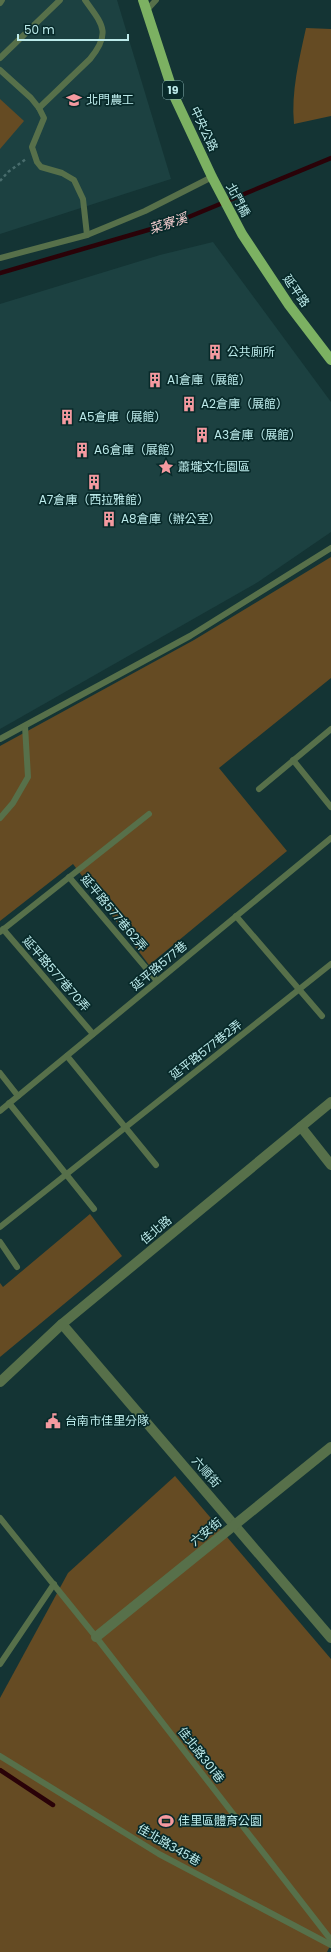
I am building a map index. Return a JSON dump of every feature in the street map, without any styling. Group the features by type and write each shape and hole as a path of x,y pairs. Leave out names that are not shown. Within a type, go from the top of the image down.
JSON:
{"main road":[{"name":"中央公路","path":"143,0 175,98 212,177"},
{"name":"北門橋","path":"212,177 242,234"},
{"name":"延平路","path":"242,234 289,305 331,360"}],"street":[{"name":"佳北路","path":"0,1382 62,1324 331,1102"},
{"path":"301,1127 331,1165"},
{"name":"六順街","path":"62,1324 331,1638"},
{"name":"六安街","path":"96,1637 331,1447"}],"lane":[{"path":"0,58 60,0"},
{"path":"39,108 98,50 103,37 103,28 85,0"},
{"path":"146,11 156,0"},
{"path":"0,70 31,98 39,108 44,118 32,147 37,162 41,167 62,173 74,180 83,200 87,235"},
{"path":"0,258 87,235 145,211 212,177"},
{"path":"0,739 190,636 331,548"},
{"path":"0,818 13,803 28,777 25,726"},
{"path":"259,789 331,729"},
{"path":"293,760 331,806"},
{"path":"1,930 149,814"},
{"name":"延平路577巷","path":"0,1111 331,838"},
{"name":"延平路577巷62弄","path":"69,877 157,981"},
{"path":"236,916 322,1016"},
{"name":"延平路577巷70弄","path":"1,930 93,1034"},
{"name":"延平路577巷2弄","path":"0,1227 331,964"},
{"path":"67,1056 156,1165"},
{"path":"0,1073 18,1096"},
{"path":"9,1103 94,1209"},
{"path":"0,1242 17,1267"},
{"name":"佳北路301巷","path":"0,1518 96,1637 331,1940"},
{"path":"1,1660 54,1584"},
{"name":"佳北路345巷","path":"0,1756 159,1854 331,1945"}],"path":[{"path":"0,181 22,161 35,155"}],"shaded area":[{"name":"北門農工","path":"0,0 117,0 171,179 0,234"},
{"path":"306,28 331,29 331,116 294,124 293,112 298,64"},
{"path":"0,99 24,121 0,149"},
{"name":"蕭壠文化園區","path":"213,242 331,402 331,532 258,582 0,729 0,304 160,255"},
{"path":"331,557 331,678 219,768 287,851 149,965 73,864 0,921 0,746 194,640"},
{"path":"90,1214 122,1256 0,1357 0,1283 3,1287"},
{"name":"佳里區體育公園","path":"175,1476 331,1659 331,1944 327,1952 0,1952 0,1698 68,1573"}],"waterway":[{"name":"菜寮溪","path":"0,273 179,221 331,158"},
{"path":"0,1770 53,1805"}],"place":[{"name":"北門農工","path":"74,100"},
{"name":"公共廁所","path":"215,352"},
{"name":"A1倉庫（展館）","path":"155,380"},
{"name":"A2倉庫（展館）","path":"189,404"},
{"name":"A5倉庫（展館）","path":"67,417"},
{"name":"A3倉庫（展館）","path":"202,435"},
{"name":"A6倉庫（展館）","path":"82,450"},
{"name":"蕭壠文化園區","path":"166,467"},
{"name":"A7倉庫（西拉雅館）","path":"94,482"},
{"name":"A8倉庫（辦公室）","path":"109,519"},
{"name":"台南市佳里分隊","path":"53,1421"},
{"name":"佳里區體育公園","path":"166,1821"}]}
